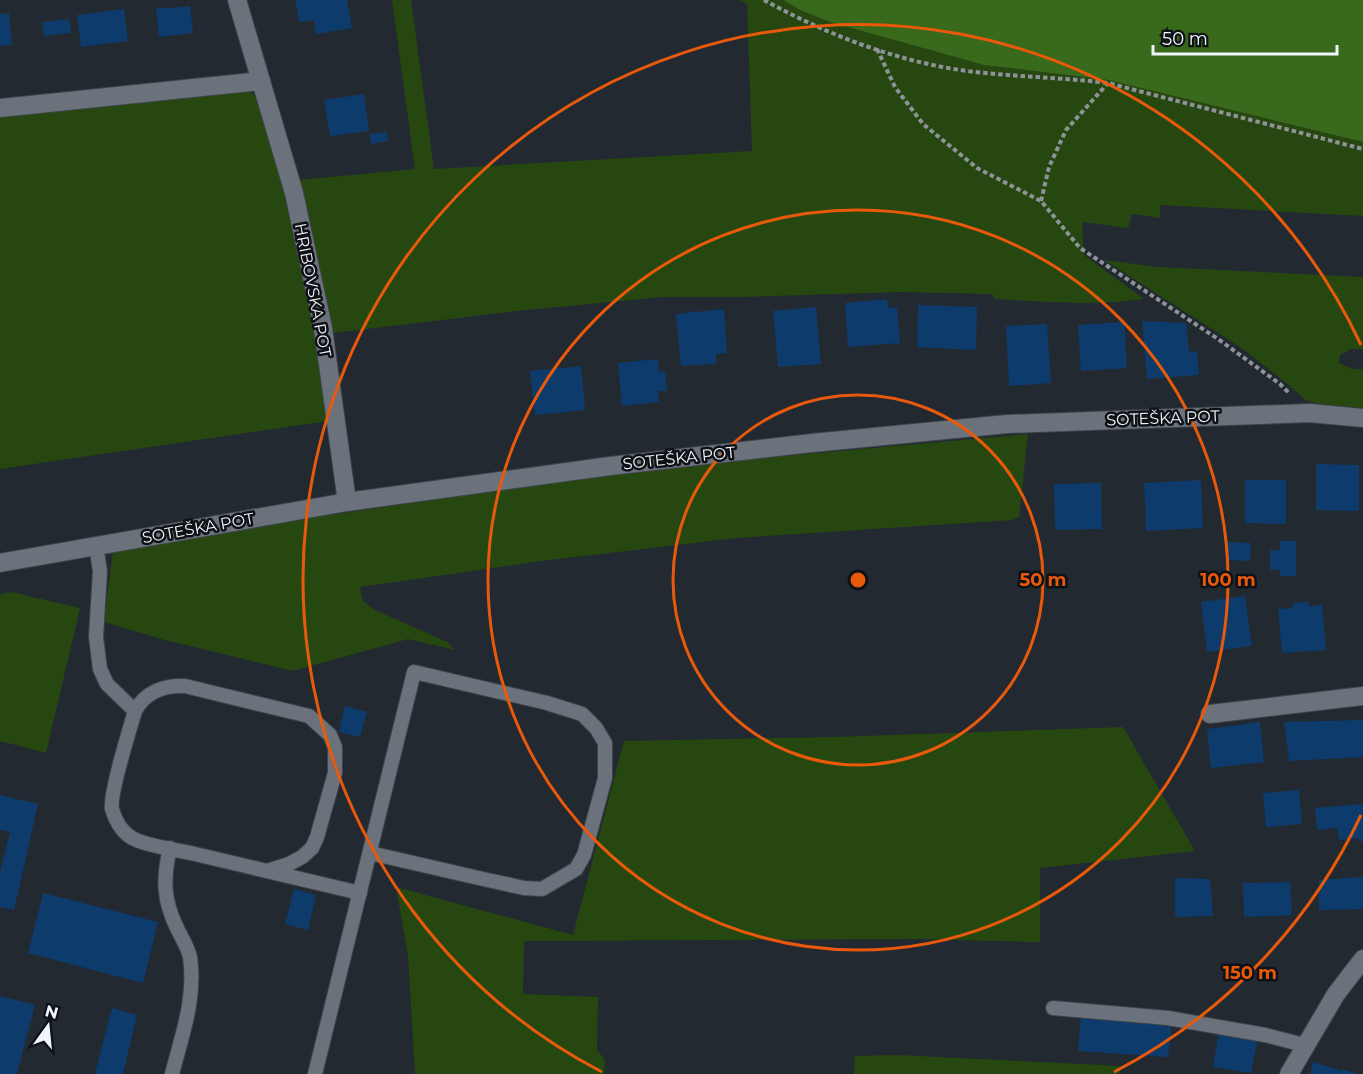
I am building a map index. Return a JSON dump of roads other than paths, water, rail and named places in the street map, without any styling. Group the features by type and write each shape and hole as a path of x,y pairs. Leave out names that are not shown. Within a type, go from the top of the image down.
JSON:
{"street":[{"name":"HRIBOVSKA POT","path":"237,0 294,193 323,328 347,502"},
{"path":"0,108 261,81"},
{"name":"SOTEŠKA POT","path":"0,563 347,502 610,466 1007,424 1310,413 1363,418"},
{"path":"1210,714 1363,696"},
{"path":"1289,1074 1336,994 1363,959"}],"lane":[{"path":"96,546 100,571 96,637 100,669 107,684 135,711"},
{"path":"315,1074 414,672 547,703 582,714 596,728 605,743 605,778 584,855 576,869 542,889 525,888 370,853"},
{"path":"267,871 290,864 302,857 312,848 318,837 335,773 335,747 330,735 309,716 185,686 174,686 151,693 140,702 135,711 111,805 114,818 122,830 133,839 170,848 267,871 360,893"},
{"path":"170,848 164,872 167,903 189,953 192,978 189,1011 172,1074"},
{"path":"1053,1008 1168,1018 1265,1035 1304,1045"}]}
